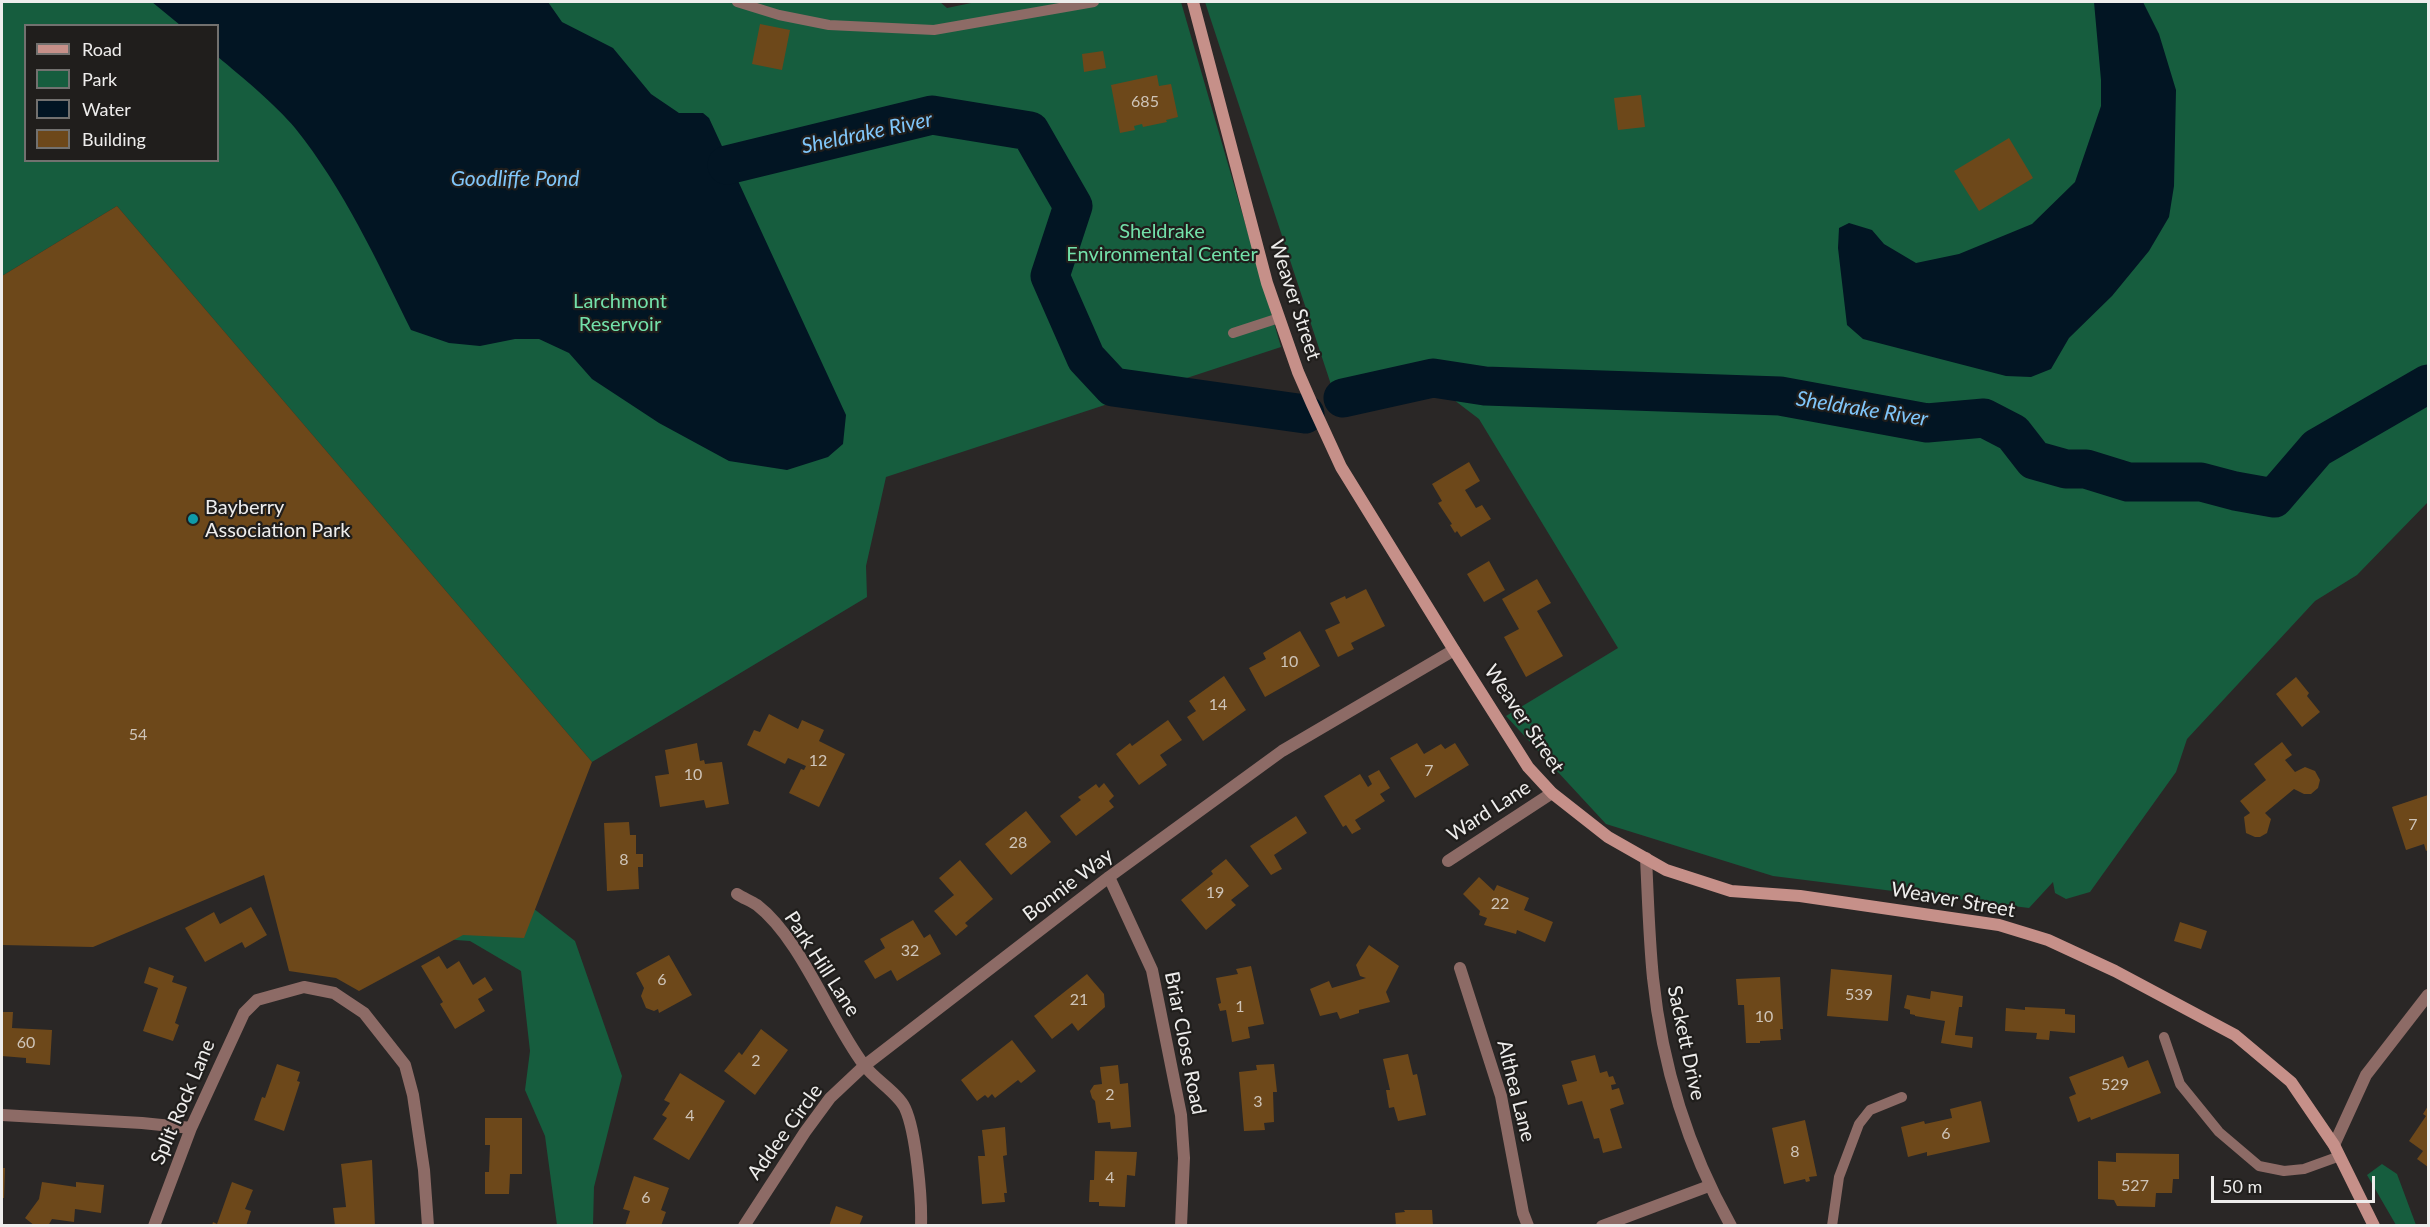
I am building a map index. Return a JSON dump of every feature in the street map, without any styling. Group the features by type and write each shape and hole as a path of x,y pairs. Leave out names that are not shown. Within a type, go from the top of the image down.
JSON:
{"main road":[{"name":"Weaver Street","path":"1193,2 1267,283 1298,372 1341,467 1528,767 1552,794 1608,837 1666,870 1731,891 1800,896 1999,925 2048,940 2115,972 2235,1035 2291,1082 2337,1150 2374,1226"}],"street":[{"name":"Bonnie Way","path":"864,1066 1109,877 1282,751 1454,650"},
{"name":"Ward Lane","path":"1448,861 1552,794"},
{"name":"Sackett Drive","path":"1646,858 1653,979 1668,1067 1681,1116 1709,1186 1731,1226"},
{"name":"Briar Close Road","path":"1109,877 1152,970 1181,1115 1185,1158 1181,1226"},
{"name":"Park Hill Lane","path":"737,894 757,905 792,946 864,1066"},
{"name":"Althea Lane","path":"1460,968 1501,1096 1523,1213 1528,1226"},
{"name":"Split Rock Lane","path":"154,1226 191,1128 244,1013 257,1000 304,987 334,993 364,1013 405,1065 413,1095 424,1170 428,1226"},
{"path":"2337,1150 2366,1075 2428,995"},
{"path":"864,1066 904,1106 910,1125 922,1206 921,1226"},
{"name":"Addee Circle","path":"744,1226 830,1098 864,1066"},
{"path":"2,1114 191,1128"},
{"path":"1602,1226 1709,1186"}],"lane":[{"path":"737,2 779,15 829,25 934,30 1094,2"},
{"path":"1233,333 1279,318"},
{"path":"2164,1037 2180,1084 2219,1132 2259,1166 2284,1171 2304,1169 2337,1150"},
{"path":"1832,1226 1839,1177 1859,1124 1870,1110 1902,1097"}],"green space":[{"name":"Larchmont Reservoir","path":"2,2 940,2 947,8 976,2 1181,2 1281,347 886,477 866,566 867,597 592,762 117,206 2,276"},
{"path":"1205,2 2428,2 2428,502 2357,575 2315,601 2187,739 2176,772 2090,892 2066,899 2055,893 2053,882 2029,908 1773,876 1606,824 1506,716 1618,648 1479,419 1441,390 1341,415"},
{"path":"496,879 575,941 622,1076 594,1187 593,1225 557,1225 545,1136 525,1090 530,1051 521,971 470,941 428,938"},
{"path":"2382,1164 2397,1174 2416,1225 2396,1225 2367,1175"}],"water":[{"name":"Goodliffe Pond","path":"152,2 548,2 562,22 613,48 651,94 679,113 703,113 709,118 846,415 843,444 828,457 787,470 729,461 659,423 592,379 569,353 539,339 515,339 480,346 449,343 411,330 359,226 313,151 278,110 219,58 219,24 179,24"},
{"path":"2094,2 2143,2 2159,34 2176,90 2174,186 2169,217 2149,251 2112,296 2069,338 2051,369 2031,377 2006,376 1863,339 1847,325 1838,248 1839,228 1849,223 1872,230 1884,244 1916,263 1959,254 2032,224 2075,182 2101,106"}],"building":[{"path":"760,24 790,30 782,70 752,64"},
{"path":"1103,51 1106,68 1084,72 1082,54"},
{"path":"1157,75 1159,86 1171,84 1178,117 1143,127 1142,124 1134,126 1135,130 1120,133 1111,85"},
{"path":"1641,95 1645,127 1618,130 1614,98"},
{"path":"2009,138 2033,178 1979,211 1954,171"},
{"name":"Bayberry Association Park","path":"117,206 592,762 524,938 463,935 359,991 336,978 289,971 264,875 93,947 2,945 2,276"},
{"path":"1469,462 1480,481 1465,490 1476,508 1482,505 1491,519 1461,537 1450,525 1452,524 1438,503 1442,501 1432,484"},
{"path":"1489,561 1505,590 1484,602 1467,574"},
{"path":"1537,579 1551,603 1537,611 1563,656 1526,677 1504,637 1519,629 1502,599"},
{"path":"1366,589 1385,626 1351,643 1354,649 1338,657 1325,630 1340,623 1330,603 1345,596 1346,599"},
{"path":"1300,631 1320,666 1265,697 1249,668 1266,659 1263,653"},
{"path":"1224,676 1246,710 1203,741 1187,717 1196,711 1189,701"},
{"path":"2296,677 2320,712 2302,727 2276,694"},
{"path":"769,714 798,729 802,720 824,730 819,741 845,754 819,807 789,793 801,769 804,770 806,766 788,758 785,764 747,745 754,730 760,732"},
{"path":"1168,720 1182,740 1160,755 1167,765 1139,785 1116,754 1130,743 1132,746"},
{"path":"2282,742 2292,755 2285,760 2295,772 2305,767 2315,771 2320,780 2318,788 2311,794 2304,794 2294,789 2265,813 2271,819 2267,833 2255,837 2246,833 2244,817 2250,813 2240,801 2266,780 2254,764"},
{"path":"697,743 700,761 704,760 705,764 722,762 729,804 706,808 704,800 660,807 655,776 669,774 665,750"},
{"path":"1417,743 1424,754 1441,744 1445,749 1455,743 1469,765 1415,798 1390,758"},
{"path":"1379,770 1390,788 1380,794 1385,801 1355,820 1361,829 1352,834 1346,825 1343,827 1324,796 1360,774 1368,787 1372,784 1368,776"},
{"path":"1104,783 1114,796 1109,801 1114,807 1076,836 1060,816 1081,800 1078,797 1096,784 1099,788"},
{"path":"2428,795 2428,850 2426,851 2424,844 2406,850 2392,807"},
{"path":"1026,811 1051,842 1011,875 985,844"},
{"path":"1296,816 1307,833 1274,855 1282,869 1271,875 1250,846"},
{"path":"629,822 630,835 636,835 636,854 643,854 643,867 638,867 639,889 607,891 604,823"},
{"path":"1226,859 1249,886 1231,900 1236,905 1206,930 1181,900 1213,874 1211,871"},
{"path":"960,860 993,899 965,923 968,926 956,936 934,911 954,895 939,878"},
{"path":"1479,877 1494,891 1497,885 1529,898 1524,910 1553,922 1545,942 1517,930 1516,934 1484,925 1487,918 1479,915 1480,911 1463,894"},
{"path":"251,907 267,935 245,948 242,942 205,962 185,928 214,912 220,924"},
{"path":"913,920 924,938 930,934 941,954 897,981 891,970 875,979 864,961 885,948 880,939"},
{"path":"2180,922 2207,931 2201,949 2174,941"},
{"path":"1369,945 1399,966 1386,992 1390,1002 1359,1010 1359,1013 1340,1019 1337,1012 1320,1016 1310,989 1329,981 1332,988 1366,978 1360,976 1356,965"},
{"path":"669,955 692,995 659,1013 658,1009 654,1011 646,1008 641,996 644,988 636,973"},
{"path":"439,956 447,969 459,961 473,985 485,977 493,990 478,999 485,1011 455,1029 440,1004 443,1002 421,966"},
{"path":"1251,966 1264,1024 1248,1027 1250,1038 1232,1042 1226,1010 1220,1011 1218,1004 1221,1003 1216,978 1238,974 1236,969"},
{"path":"149,967 174,976 172,982 187,987 175,1023 179,1025 173,1041 143,1031 158,988 144,983"},
{"path":"1831,969 1892,975 1888,1021 1827,1016"},
{"path":"1087,974 1104,994 1105,1007 1078,1031 1072,1023 1052,1039 1034,1016"},
{"path":"1780,977 1783,1029 1780,1029 1781,1040 1746,1043 1744,1005 1738,1005 1736,979"},
{"path":"1931,991 1963,996 1955,1035 1973,1037 1972,1048 1941,1043 1945,1021 1915,1016 1910,1014 1910,1010 1904,1008 1907,995 1930,999"},
{"path":"2025,1007 2065,1009 2065,1014 2075,1015 2075,1033 2050,1031 2049,1040 2036,1039 2037,1033 2005,1031 2006,1008 2025,1010"},
{"path":"2,1012 13,1012 12,1028 52,1030 50,1065 26,1063 26,1058 2,1056"},
{"path":"761,1029 788,1050 755,1095 724,1071 739,1052 742,1055"},
{"path":"1012,1040 1036,1071 1021,1083 1018,1080 995,1098 992,1094 988,1098 985,1095 977,1101 961,1080"},
{"path":"1408,1054 1413,1075 1417,1074 1426,1115 1398,1121 1394,1107 1389,1108 1386,1090 1390,1090 1383,1059"},
{"path":"1595,1055 1600,1073 1607,1071 1609,1077 1613,1076 1616,1084 1611,1085 1612,1090 1619,1088 1624,1104 1610,1109 1622,1148 1603,1153 1599,1138 1594,1139 1582,1101 1568,1105 1562,1085 1577,1081 1571,1061"},
{"path":"2123,1056 2128,1068 2148,1060 2161,1093 2091,1120 2090,1117 2078,1122 2069,1097 2076,1094 2069,1077"},
{"path":"277,1064 300,1072 297,1081 300,1082 284,1131 254,1120 262,1097 265,1098"},
{"path":"1274,1064 1277,1092 1273,1092 1274,1122 1264,1123 1265,1130 1244,1131 1239,1072 1257,1070 1256,1065"},
{"path":"1118,1065 1120,1084 1128,1083 1131,1127 1111,1129 1110,1122 1098,1123 1095,1101 1090,1091 1094,1085 1102,1084 1100,1067"},
{"path":"680,1073 725,1101 689,1160 653,1139 667,1118 662,1115 670,1103 664,1100"},
{"path":"1981,1101 1990,1142 1927,1156 1927,1152 1908,1157 1901,1127 1924,1121 1925,1124 1952,1118 1950,1109"},
{"path":"2428,1106 2428,1167 2417,1159 2423,1151 2409,1141 2426,1116 2423,1114"},
{"path":"485,1118 522,1118 522,1174 510,1174 509,1194 485,1194 485,1172 489,1172 490,1145 485,1145"},
{"path":"1805,1120 1817,1176 1809,1177 1810,1181 1806,1182 1805,1179 1784,1184 1772,1128"},
{"path":"1005,1127 1007,1155 1003,1156 1007,1193 1004,1193 1005,1202 982,1204 978,1156 985,1156 982,1130"},
{"path":"1095,1151 1137,1152 1135,1176 1127,1175 1125,1207 1099,1206 1099,1202 1089,1202 1090,1180 1094,1180"},
{"path":"2116,1153 2179,1154 2179,1179 2173,1179 2172,1193 2156,1193 2155,1207 2117,1206 2114,1200 2098,1199 2098,1161 2116,1162"},
{"path":"372,1160 375,1226 335,1226 333,1208 346,1207 341,1164"},
{"path":"2,1168 5,1168 4,1198 2,1198"},
{"path":"634,1176 669,1188 661,1210 666,1212 661,1226 625,1226 630,1211 623,1209"},
{"path":"42,1182 76,1187 76,1182 104,1185 101,1213 75,1209 74,1222 52,1219 48,1226 35,1226 25,1218 39,1199"},
{"path":"232,1182 253,1190 245,1209 251,1211 246,1226 212,1226 213,1222 217,1224"},
{"path":"836,1206 863,1216 859,1226 829,1226"},
{"path":"1404,1210 1432,1210 1433,1226 1396,1226 1395,1213 1405,1212"}],"waterway":[{"name":"Sheldrake River","path":"727,165 932,115 1030,131 1073,206 1050,276 1086,358 1113,387 1305,414"},
{"name":"Sheldrake River","path":"1343,398 1433,378 1485,386 1780,396 1927,423 1984,418 2013,433 2034,460 2066,469 2086,469 2128,482 2201,482 2274,498 2317,448 2428,384"}],"place":[{"name":"Bayberry Association Park","path":"193,519"}],"park label":[{"name":"Sheldrake Environmental Center","path":"1162,244"}]}
